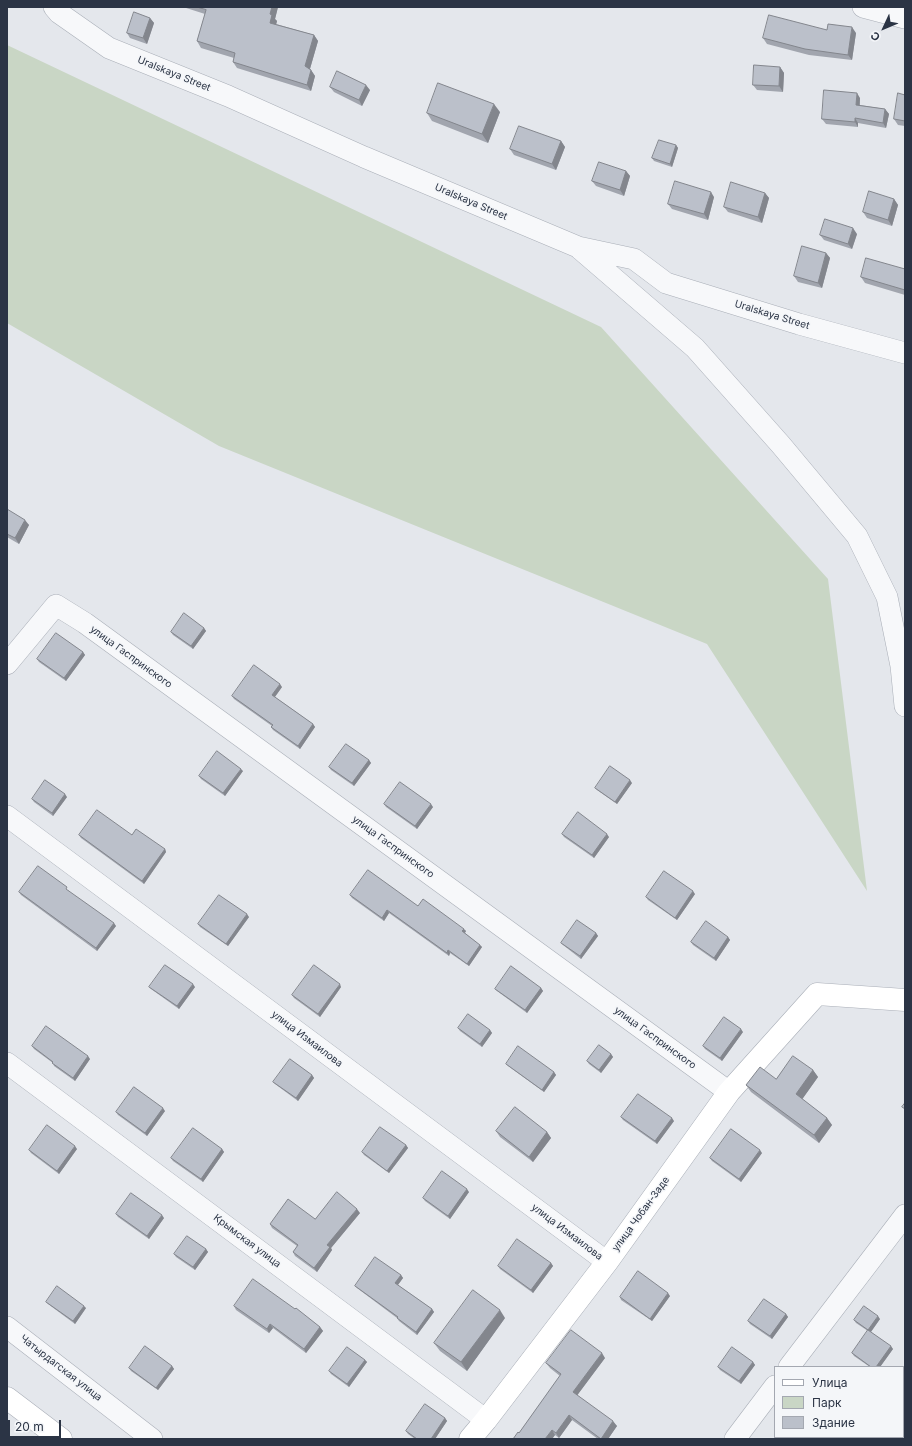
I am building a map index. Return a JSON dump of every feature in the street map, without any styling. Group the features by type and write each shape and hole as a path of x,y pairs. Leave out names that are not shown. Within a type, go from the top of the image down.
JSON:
{"main road":[{"name":"улица Чобан-Заде","path":"470,1439 607,1262 729,1092 817,994 905,1000"},
{"path":"7,1398 61,1439"}],"street":[{"name":"Uralskaya Street","path":"54,7 59,13 109,48 228,96 364,157 578,247 634,259 666,283 799,324 905,353"},
{"path":"863,7 905,18"},
{"path":"578,247 695,348 857,536 887,597 901,666 905,706"},
{"name":"улица Гаспринского","path":"7,664 56,604 85,623 729,1092"},
{"name":"улица Измаилова","path":"7,816 607,1262"},
{"name":"Крымская улица","path":"7,1063 486,1420"},
{"path":"790,1366 903,1223"},
{"name":"Чатырдагская улица","path":"7,1327 152,1439"},
{"path":"734,1439 773,1394"}],"green space":[{"path":"7,45 601,327 828,579 867,891 707,644 219,446 7,323"}],"building":[{"path":"197,7 272,7 270,23 314,35 305,66 311,70 307,85 233,62 235,53 197,41 206,10"},
{"path":"134,12 150,18 143,38 127,33"},
{"path":"769,15 827,30 828,24 852,27 848,55 805,49 763,38"},
{"path":"754,65 780,67 779,86 753,85"},
{"path":"337,71 366,85 359,100 330,87"},
{"path":"438,83 494,104 482,134 427,113"},
{"path":"824,90 857,93 856,105 885,109 883,123 855,118 855,122 822,119"},
{"path":"898,93 905,95 905,121 894,119"},
{"path":"519,126 561,141 552,164 510,149"},
{"path":"659,140 676,145 670,164 652,158"},
{"path":"599,162 626,171 620,190 592,181"},
{"path":"675,181 711,192 704,214 668,204"},
{"path":"731,182 765,193 758,217 724,207"},
{"path":"869,191 894,199 888,220 863,212"},
{"path":"825,219 853,228 848,244 820,235"},
{"path":"802,246 826,253 818,283 794,276"},
{"path":"866,258 905,269 905,290 861,277"},
{"path":"7,509 25,520 15,538 7,534"},
{"path":"184,613 204,628 191,646 171,632"},
{"path":"56,633 83,652 64,678 37,659"},
{"path":"254,665 280,684 272,695 313,724 298,746 271,727 273,725 232,696"},
{"path":"346,744 369,760 352,783 329,767"},
{"path":"217,751 241,769 223,793 199,776"},
{"path":"610,766 630,780 615,802 595,788"},
{"path":"45,780 65,794 52,813 32,799"},
{"path":"400,782 431,804 415,826 384,804"},
{"path":"97,810 132,835 136,829 165,849 142,881 79,835"},
{"path":"578,812 607,834 592,855 562,834"},
{"path":"38,866 67,887 66,889 114,923 96,948 19,892"},
{"path":"368,870 418,906 423,899 464,929 462,931 480,945 467,964 448,950 447,953 387,910 382,918 350,895"},
{"path":"664,871 693,891 675,918 646,897"},
{"path":"219,895 247,914 226,944 198,924"},
{"path":"577,920 596,933 580,956 561,943"},
{"path":"706,921 728,937 714,958 691,942"},
{"path":"165,965 193,984 177,1006 149,987"},
{"path":"314,965 340,984 318,1014 292,995"},
{"path":"511,966 541,988 525,1010 495,989"},
{"path":"468,1014 490,1030 480,1044 458,1028"},
{"path":"724,1017 741,1029 720,1058 703,1046"},
{"path":"46,1026 88,1056 73,1078 32,1046"},
{"path":"599,1045 611,1054 599,1070 587,1061"},
{"path":"518,1046 554,1072 542,1090 506,1064"},
{"path":"793,1056 813,1070 796,1094 827,1118 814,1135 746,1085 760,1067 776,1079"},
{"path":"290,1059 312,1075 296,1098 273,1082"},
{"path":"134,1087 163,1108 145,1133 116,1112"},
{"path":"638,1094 672,1118 655,1141 621,1117"},
{"path":"515,1107 547,1132 529,1157 496,1131"},
{"path":"47,1125 75,1146 57,1171 29,1150"},
{"path":"380,1127 406,1145 387,1171 362,1152"},
{"path":"193,1128 222,1149 201,1179 171,1158"},
{"path":"731,1129 760,1150 739,1179 710,1158"},
{"path":"442,1171 467,1189 448,1216 423,1198"},
{"path":"337,1192 357,1209 327,1245 330,1247 314,1268 293,1252 298,1245 270,1224 288,1199 315,1219"},
{"path":"131,1193 162,1215 147,1236 116,1214"},
{"path":"187,1236 206,1249 193,1267 174,1254"},
{"path":"517,1239 551,1263 531,1290 498,1266"},
{"path":"375,1257 401,1275 395,1283 432,1309 416,1332 355,1286"},
{"path":"638,1271 668,1293 650,1319 620,1297"},
{"path":"253,1279 295,1309 296,1308 320,1327 304,1349 270,1324 267,1329 234,1306"},
{"path":"57,1286 84,1306 73,1321 46,1302"},
{"path":"473,1290 500,1310 461,1362 434,1343"},
{"path":"764,1299 786,1314 770,1336 748,1321"},
{"path":"864,1306 878,1316 868,1330 854,1320"},
{"path":"571,1330 602,1353 573,1392 613,1421 601,1439 569,1415 556,1433 552,1430 545,1439 513,1439 518,1432 519,1433 561,1374 546,1363"},
{"path":"868,1330 891,1346 877,1366 870,1366 852,1353"},
{"path":"145,1346 172,1366 156,1388 129,1368"},
{"path":"347,1347 365,1360 347,1384 329,1371"},
{"path":"732,1347 753,1362 739,1381 718,1367"},
{"path":"425,1404 445,1418 431,1439 417,1439 406,1431"}]}
